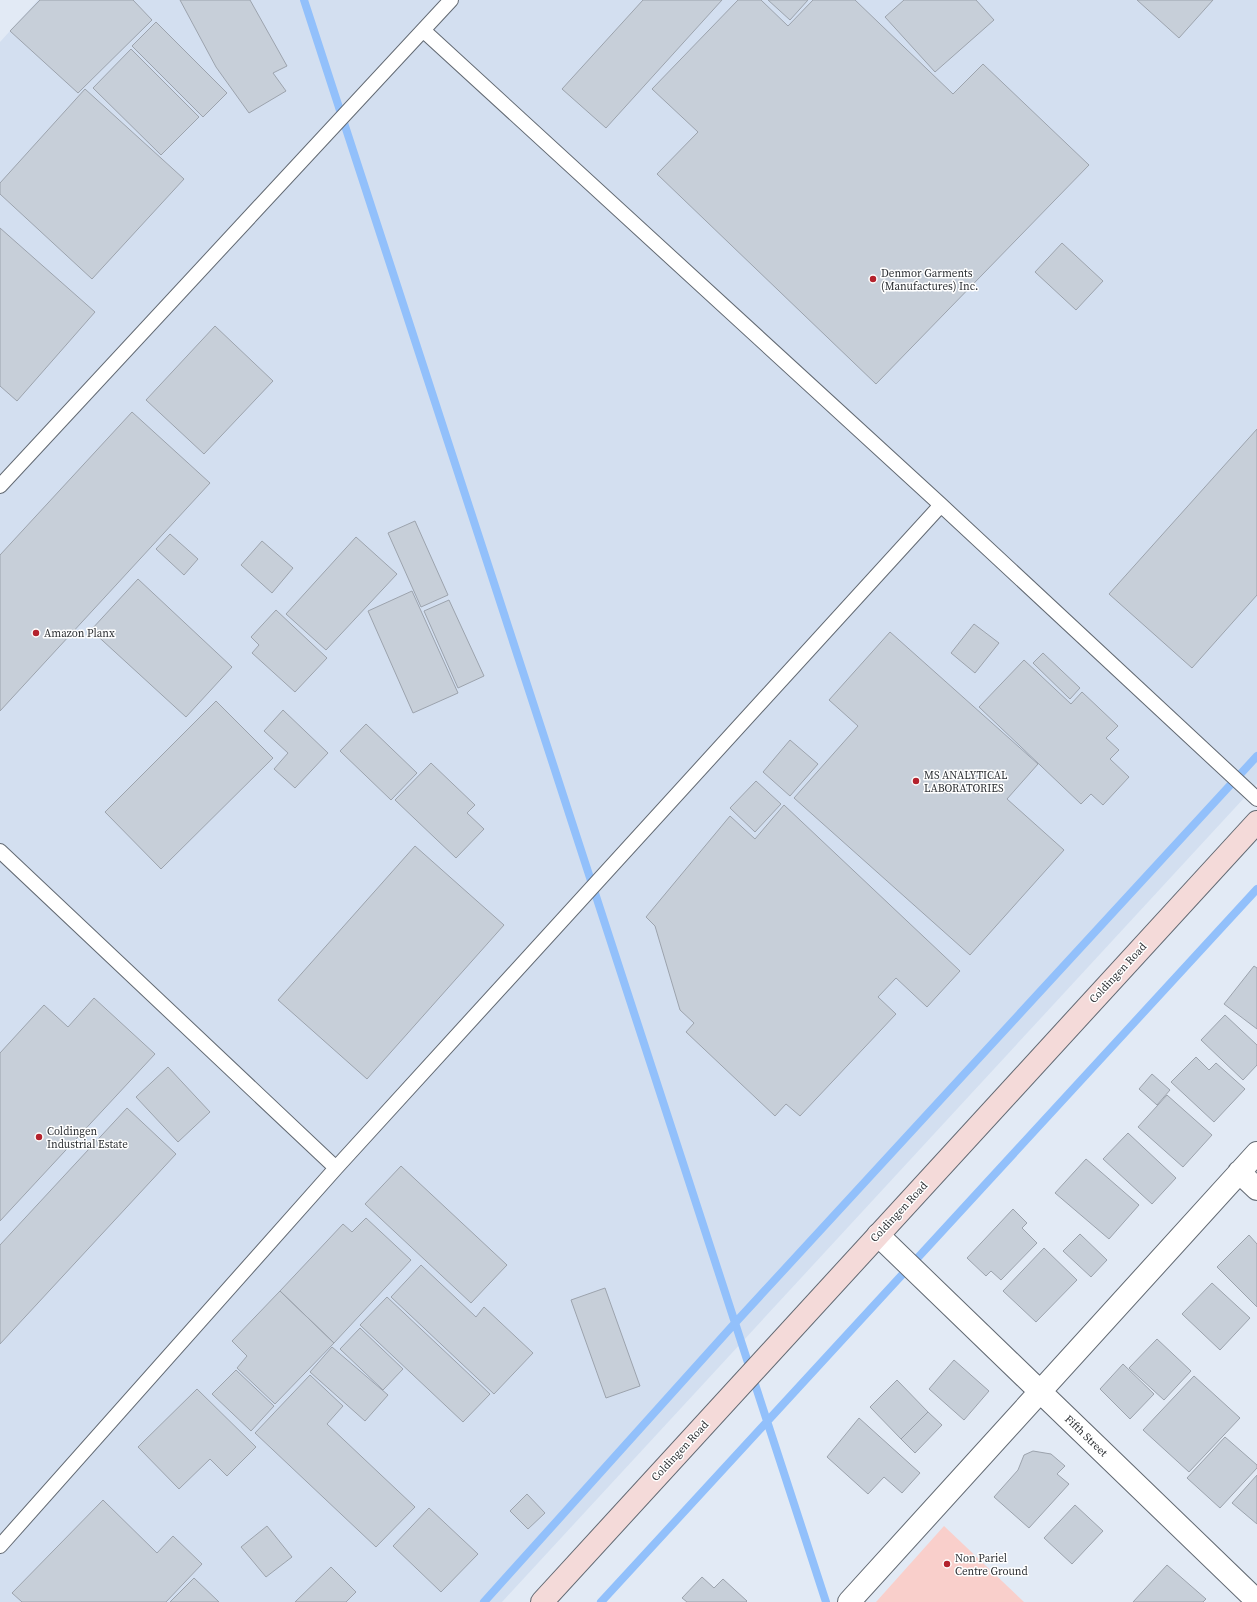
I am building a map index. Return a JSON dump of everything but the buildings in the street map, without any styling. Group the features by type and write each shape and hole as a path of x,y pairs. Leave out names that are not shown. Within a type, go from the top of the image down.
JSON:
{"street":[{"name":"Coldingen Road","path":"542,1602 1257,822"},
{"path":"849,1602 1257,1153"},
{"path":"1239,1172 1257,1189"},
{"name":"Fifth Street","path":"878,1235 1257,1601"}],"lane":[{"path":"0,486 424,31 451,0"},
{"path":"424,31 941,505 1257,799"},
{"path":"0,1546 336,1168 941,505"},
{"path":"0,851 336,1168"}],"shaded area":[{"path":"38,0 1257,0 1257,784 502,1602 0,1602 0,42"},
{"name":"Non Pariel Centre Ground","path":"944,1526 1024,1602 876,1602"}],"waterway":[{"path":"304,0 826,1602"},
{"path":"484,1602 735,1323 1257,756"},
{"path":"601,1602 1257,889"}],"place":[{"name":"Denmor Garments (Manufactures) Inc.","path":"873,279"},
{"name":"Amazon Planx","path":"36,633"},
{"name":"MS ANALYTICAL LABORATORIES","path":"916,781"},
{"name":"Coldingen Industrial Estate","path":"39,1137"},
{"name":"Non Pariel Centre Ground","path":"947,1564"}]}
